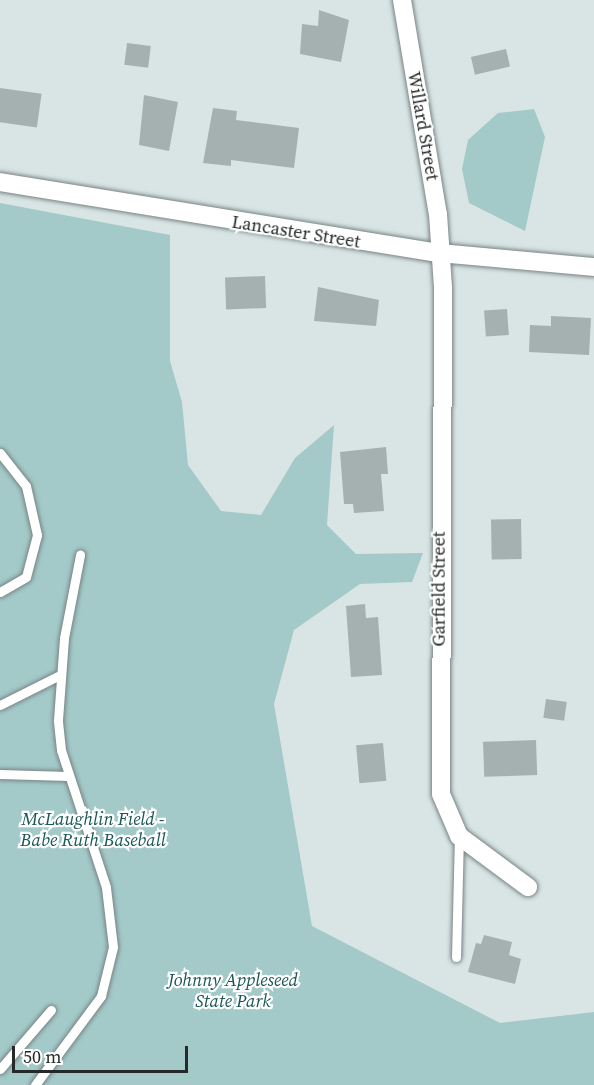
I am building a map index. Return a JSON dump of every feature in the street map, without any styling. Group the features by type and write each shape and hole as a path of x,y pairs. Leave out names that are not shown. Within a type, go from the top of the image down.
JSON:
{"street":[{"name":"Willard Street","path":"402,0 440,253"},
{"name":"Lancaster Street","path":"0,182 440,253 594,267"},
{"name":"Garfield Street","path":"440,253 438,721 441,794 459,836"},
{"path":"459,836 528,887"}],"lane":[{"path":"0,453 26,486 37,535 26,577 0,592"},
{"path":"35,1085 98,1003 113,947 106,887 69,776 58,720 60,675 80,555"},
{"path":"0,705 60,675"},
{"path":"0,774 69,776"},
{"path":"456,957 459,836"},
{"path":"0,1070 51,1010"}],"green space":[{"path":"534,109 545,137 525,231 469,203 462,169 468,140 498,113"},
{"path":"0,203 170,235 170,361 182,402 188,465 221,511 261,515 295,458 334,425 327,525 356,554 423,553 412,582 360,584 294,630 274,704 312,926 500,1023 594,1012 594,1085 0,1085"}],"building":[{"path":"319,10 349,20 341,62 300,54 302,24 318,26"},
{"path":"127,43 151,46 148,68 124,65"},
{"path":"506,49 510,67 475,75 471,57"},
{"path":"0,88 42,94 37,128 0,122"},
{"path":"144,95 178,102 169,151 139,145"},
{"path":"213,108 237,111 236,120 299,128 294,168 231,160 231,166 203,163"},
{"path":"265,276 266,308 226,309 225,277"},
{"path":"318,287 379,300 376,326 314,321"},
{"path":"507,309 509,335 486,337 484,311"},
{"path":"551,316 591,318 589,355 529,352 530,325 551,326"},
{"path":"386,447 388,474 381,474 384,511 354,513 353,504 344,504 340,452"},
{"path":"521,519 522,559 492,560 491,520"},
{"path":"365,604 366,618 378,617 382,675 351,677 346,606"},
{"path":"546,699 567,702 564,721 543,718"},
{"path":"536,740 537,775 484,777 483,742"},
{"path":"383,743 386,781 359,783 356,745"},
{"path":"484,935 512,942 509,955 521,959 515,984 468,972 476,943 481,944"}],"park label":[{"name":"McLaughlin Field - Babe Ruth Baseball","path":"93,830"},
{"name":"Johnny Appleseed State Park","path":"233,991"}]}
